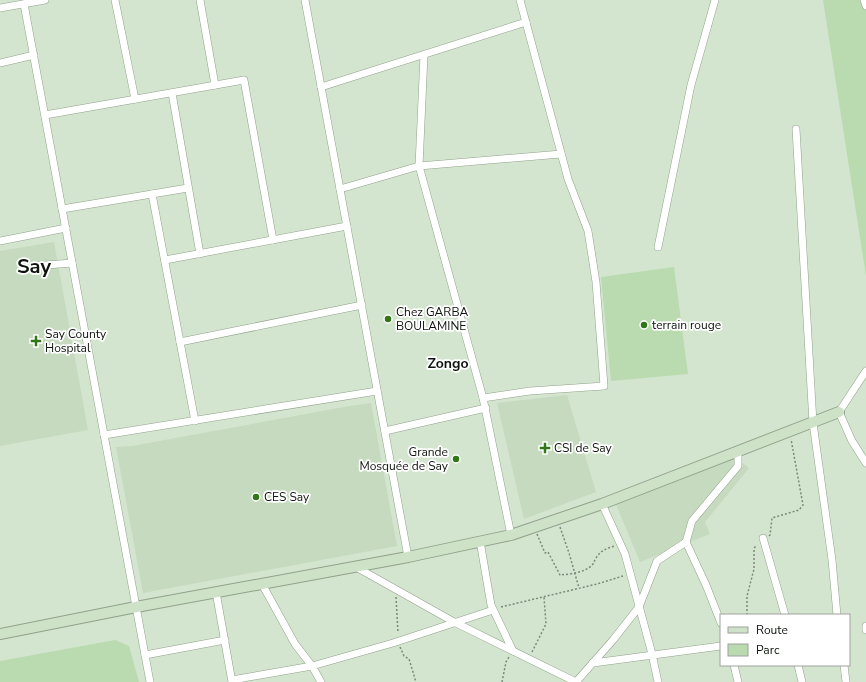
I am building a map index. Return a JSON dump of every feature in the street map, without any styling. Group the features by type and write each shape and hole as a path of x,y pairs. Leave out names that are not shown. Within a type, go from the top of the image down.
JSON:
{"street":[{"path":"0,8 45,0"},
{"path":"115,0 135,99"},
{"path":"200,0 215,85"},
{"path":"305,0 408,557"},
{"path":"483,398 530,391 604,386 596,282 588,231 568,180 520,0"},
{"path":"658,247 691,85 715,0"},
{"path":"864,0 866,6"},
{"path":"24,4 150,682"},
{"path":"322,87 526,22"},
{"path":"424,55 418,166 486,408 510,535"},
{"path":"0,64 34,56"},
{"path":"45,115 244,80 273,240"},
{"path":"172,93 200,254"},
{"path":"796,129 813,423 832,560 837,614"},
{"path":"340,189 418,166 561,154"},
{"path":"62,209 188,188"},
{"path":"152,194 195,421"},
{"path":"165,260 347,226"},
{"path":"0,241 66,228"},
{"path":"34,266 72,263"},
{"path":"180,342 362,305"},
{"path":"0,634 136,607 408,557 510,535 602,504 839,412 866,371"},
{"path":"104,435 377,391"},
{"path":"385,431 486,408"},
{"path":"839,412 852,441 866,463"},
{"path":"356,567 454,622 576,682 613,640 638,607 657,561 686,542 692,521 738,466 738,451"},
{"path":"602,504 625,554 658,682"},
{"path":"763,538 785,614"},
{"path":"480,541 491,605 514,651"},
{"path":"686,542 706,585 720,620"},
{"path":"262,584 295,644 312,666 321,682"},
{"path":"216,592 232,681 312,666 393,643 493,610"},
{"path":"145,655 225,640"},
{"path":"593,663 720,646"},
{"path":"734,666 738,682"},
{"path":"798,666 802,682"},
{"path":"844,666 846,682"}],"path":[{"path":"747,614 747,596 754,569 754,548 763,538 770,535 772,518 799,510 804,505 790,432"},
{"path":"557,519 579,588"},
{"path":"534,527 545,553 548,552 560,575 585,570 592,565 602,551 621,545"},
{"path":"493,610 630,574"},
{"path":"529,659 546,624 544,597"},
{"path":"502,682 506,662 514,651"}],"shaded area":[{"name":"Say County Hospital","path":"54,242 88,430 0,446 0,251"},
{"name":"CSI de Say","path":"567,395 596,492 524,519 497,403"},
{"path":"371,403 397,546 143,593 116,447 132,446"},
{"path":"735,457 749,468 705,522 710,534 640,562 615,502"}],"green space":[{"path":"823,0 866,0 866,276"},
{"name":"terrain rouge","path":"674,267 688,374 611,381 601,277"},
{"path":"115,640 129,646 139,682 0,682 0,661"}],"place":[{"name":"Chez GARBA BOULAMINE","path":"388,319"},
{"name":"terrain rouge","path":"644,325"},
{"name":"Say County Hospital","path":"36,341"},
{"name":"CSI de Say","path":"545,448"},
{"name":"Grande Mosquée de Say","path":"456,459"},
{"name":"CES Say","path":"256,497"}],"district":[{"name":"Say","path":"34,266"},
{"name":"Zongo","path":"448,363"}]}
